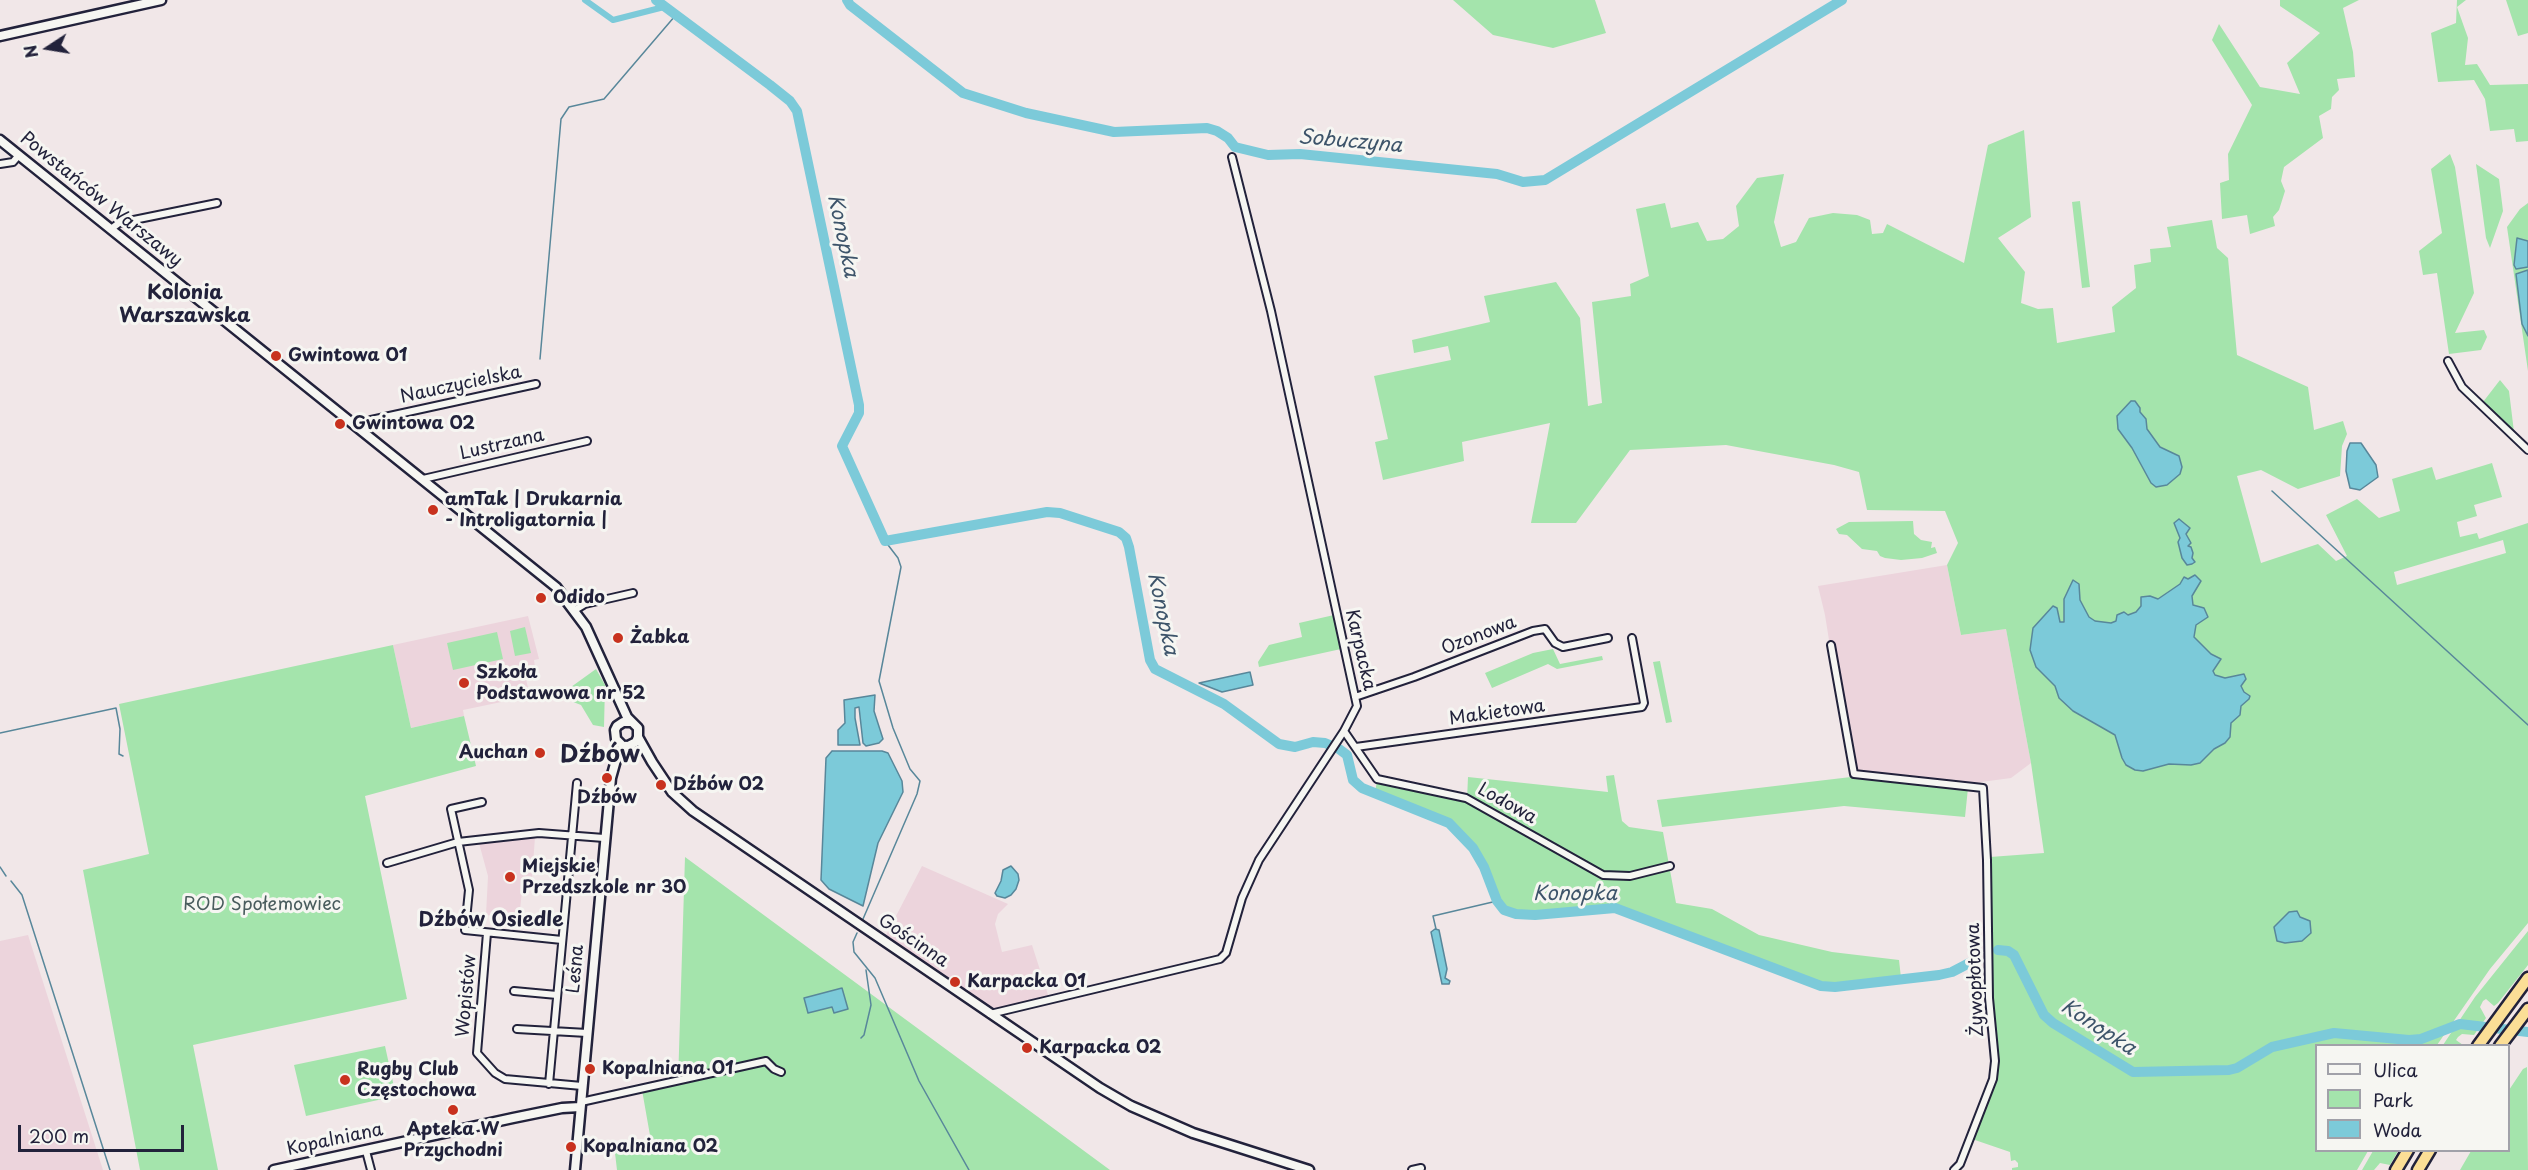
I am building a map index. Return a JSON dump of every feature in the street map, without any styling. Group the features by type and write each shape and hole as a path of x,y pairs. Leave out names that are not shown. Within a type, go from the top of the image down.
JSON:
{"highway":[{"path":"2480,1042 2528,978"},
{"path":"2502,1044 2527,1010"},
{"path":"2396,1170 2407,1152"},
{"path":"2418,1170 2429,1153"}],"main road":[{"path":"0,36 161,0"},
{"name":"Powstańców Warszawy","path":"0,140 360,427 556,587 575,610 597,648 630,722"},
{"name":"Powstańców Warszawy","path":"619,701 620,723"},
{"path":"630,722 638,728 632,743 617,741 615,730 620,723 630,722"},
{"name":"Leśna","path":"575,1170 604,838 617,741"},
{"name":"Gościnna","path":"632,743 652,762 672,792 693,811 1079,1075 1131,1106 1193,1133 1309,1170"},
{"name":"Leśna","path":"612,771 619,752 632,743"},
{"name":"Kopalniana","path":"274,1170 307,1166 580,1104"}],"street":[{"path":"0,164 12,162 19,155"},
{"name":"Karpacka","path":"990,1014 1220,958 1226,953 1242,898 1259,860 1344,731 1357,706 1271,311 1232,157"},
{"path":"111,229 119,223 217,203"},
{"path":"2448,360 2462,387 2528,450"},
{"name":"Nauczycielska","path":"360,427 371,420 536,384"},
{"name":"Lustrzana","path":"423,479 587,441"},
{"path":"575,610 585,604 633,593"},
{"name":"Ozonowa","path":"1355,697 1533,631 1545,629 1555,643 1563,647 1608,638"},
{"name":"Makietowa","path":"1356,747 1642,707 1644,703 1632,638"},
{"name":"Żywopłotowa","path":"1831,645 1854,774 1983,789 1995,1061 1993,1079 1960,1164 1954,1170"},
{"name":"Lodowa","path":"1344,731 1377,779 1466,798 1603,875 1630,876 1670,866"},
{"path":"549,1083 577,783"},
{"path":"482,802 451,809 469,890 465,930 562,940"},
{"path":"387,862 458,842 539,833 604,838"},
{"name":"Wopistów","path":"487,933 477,1053 495,1073 505,1079 582,1086"},
{"path":"514,991 557,994"},
{"path":"517,1029 587,1033"},
{"path":"580,1104 766,1061 774,1070 781,1072"},
{"path":"366,1151 371,1170"},
{"path":"1412,1170 1421,1168"}],"shaded area":[{"path":"1947,565 1961,635 2006,629 2031,763 2011,778 1981,782 1972,789 1851,777 1825,615 1818,586"},
{"name":"Szkoła Podstawowa nr 52","path":"528,616 539,659 534,660 535,667 524,671 530,696 463,710 464,716 411,728 393,645"},
{"name":"Miejskie Przedszkole nr 30","path":"535,837 532,878 523,882 519,919 486,915 488,876 479,843"},
{"path":"922,866 1008,904 998,914 995,924 1002,952 1032,945 1049,998 990,1014 883,941"},
{"path":"28,935 103,1170 0,1170 0,941"}],"green space":[{"path":"1453,0 1595,0 1606,33 1553,48 1493,35"},
{"path":"2280,0 2359,0 2343,8 2353,52 2355,77 2337,79 2339,90 2332,97 2331,109 2319,116 2323,138 2284,167 2281,181 2285,191 2279,210 2273,217 2275,226 2250,234 2247,215 2222,219 2220,183 2229,180 2228,154 2252,105 2212,40 2219,24 2260,87 2300,94 2287,63 2320,33 2280,6"},
{"path":"2457,0 2466,0 2457,7 2468,38 2465,65 2477,64 2490,85 2528,84 2528,141 2516,142 2514,129 2490,131 2485,99 2474,80 2438,82 2431,33 2456,23"},
{"path":"2506,0 2528,0 2528,33 2518,36"},
{"path":"2024,130 2031,217 1998,238 2025,272 2021,303 2038,309 2053,308 2057,343 2115,332 2112,307 2136,288 2134,265 2151,262 2150,249 2171,247 2167,227 2212,220 2217,248 2228,258 2237,355 2308,387 2314,430 2343,421 2347,434 2342,446 2340,476 2298,489 2261,470 2237,476 2261,563 2318,544 2336,561 2347,556 2326,515 2357,499 2379,518 2400,511 2392,479 2432,467 2436,480 2492,463 2502,497 2474,505 2477,516 2457,522 2460,537 2477,533 2479,539 2528,523 2528,923 2490,969 2438,1044 2315,1044 2315,1152 2367,1152 2357,1170 2012,1170 2018,1167 2018,1163 2015,1160 2011,1161 2010,1152 1972,1139 1995,1080 1990,857 2044,853 2031,763 2006,629 1961,635 1947,565 1958,543 1945,511 1867,510 1859,472 1834,465 1726,445 1630,450 1576,523 1531,523 1550,423 1462,442 1464,461 1383,480 1375,442 1388,439 1374,376 1451,360 1448,346 1414,353 1412,340 1490,322 1484,296 1556,282 1580,318 1588,406 1602,403 1592,302 1631,296 1630,284 1649,276 1636,209 1665,203 1671,228 1698,222 1707,241 1723,239 1739,226 1736,206 1757,178 1784,174 1774,222 1781,247 1796,242 1809,218 1833,213 1857,215 1870,220 1872,234 1883,233 1887,224 1964,263 1988,145","holes":["2503,540 2506,553 2397,585 2394,572"]},
{"path":"2450,154 2455,167 2474,293 2455,333 2484,330 2487,337 2481,350 2449,354 2437,273 2423,275 2419,251 2442,233 2431,169"},
{"path":"2476,164 2499,179 2503,211 2490,248 2486,238"},
{"path":"2080,201 2090,287 2082,288 2072,202"},
{"path":"2528,203 2528,371 2507,227 2520,209"},
{"path":"2500,380 2509,391 2514,432 2483,402"},
{"path":"1913,521 1914,534 1921,540 1932,542 1931,548 1935,547 1937,553 1922,558 1901,560 1885,558 1877,551 1862,549 1847,535 1839,534 1836,529 1849,522"},
{"path":"1334,615 1341,649 1259,667 1258,662 1269,645 1302,637 1299,623"},
{"path":"525,627 531,653 515,656 510,631"},
{"path":"497,632 503,659 453,670 447,643"},
{"name":"ROD Społemowiec","path":"393,645 411,728 464,716 476,766 365,796 407,999 193,1045 218,1170 140,1170 83,870 149,854 119,704"},
{"path":"1553,649 1560,664 1602,656 1603,660 1557,669 1548,664 1492,688 1485,673 1533,653"},
{"path":"1660,661 1672,722 1666,723 1653,662"},
{"path":"596,669 605,685 604,727 593,725 581,705 568,700 571,687"},
{"path":"1614,775 1622,821 1629,827 1663,832 1676,903 1712,909 1759,935 1832,952 1899,960 1901,978 1820,984 1615,905 1532,912 1510,910 1503,905 1481,858 1461,829 1444,819 1375,792 1377,781 1467,800 1468,777 1608,792 1606,776"},
{"path":"1851,777 1968,788 1965,817 1844,806 1662,827 1657,800"},
{"path":"685,857 1110,1170 617,1170 615,1153 651,1141 642,1090 678,1083"},
{"path":"2528,931 2528,965 2498,1003 2494,1006 2486,999 2483,1001 2480,1007 2486,1018 2474,1035 2462,1034 2456,1040 2462,1044 2444,1044 2475,997"},
{"name":"Rugby Club Częstochowa","path":"385,1046 396,1096 306,1116 294,1065"},
{"path":"2527,1067 2528,1170 2460,1170 2470,1152 2510,1152 2510,1088 2523,1069"},
{"path":"2372,1152 2397,1152 2390,1165 2380,1163 2374,1170 2362,1170"}],"water":[{"path":"2517,238 2528,241 2528,267 2516,269 2514,265"},
{"path":"2528,270 2528,336 2522,324 2516,274"},
{"path":"2131,401 2135,401 2140,408 2140,412 2146,419 2147,429 2160,447 2179,456 2182,467 2180,474 2167,485 2156,487 2151,483 2132,448 2118,429 2117,416"},
{"path":"2350,443 2361,443 2376,465 2378,477 2360,490 2350,488 2346,471 2347,451"},
{"path":"2179,519 2190,528 2186,534 2191,543 2188,546 2191,547 2192,558 2195,562 2192,564 2187,565 2182,558 2178,542 2180,538 2174,523"},
{"path":"2195,575 2201,581 2192,596 2193,605 2204,608 2208,617 2196,625 2194,637 2211,654 2221,659 2213,671 2215,675 2225,678 2244,674 2246,679 2241,686 2250,696 2241,706 2240,715 2231,723 2230,737 2200,763 2169,764 2143,771 2135,770 2126,765 2122,758 2115,735 2073,711 2059,698 2055,686 2036,667 2030,650 2033,628 2053,606 2057,608 2060,622 2064,622 2064,599 2073,580 2079,584 2080,600 2089,617 2095,621 2111,623 2116,621 2117,615 2124,612 2128,615 2136,612 2141,606 2141,597 2150,596 2158,599 2180,584 2184,577 2188,579"},
{"path":"1250,672 1253,685 1222,692 1199,683"},
{"path":"875,695 874,711 883,739 879,743 866,746 863,743 859,707 855,708 855,718 860,745 838,745 838,730 845,723 844,700"},
{"path":"832,751 888,753 902,781 903,792 878,843 863,906 829,889 821,880 826,758"},
{"path":"1011,866 1018,874 1016,889 1005,898 997,896 995,893 1003,870"},
{"path":"2297,911 2300,917 2310,921 2311,933 2302,941 2285,943 2277,941 2274,927 2289,912"},
{"path":"1435,929 1439,930 1447,969 1445,978 1450,981 1449,984 1442,984 1431,932"},
{"path":"842,988 848,1009 834,1013 832,1007 808,1013 804,998"}],"waterway":[{"path":"585,0 613,20 664,7"},
{"name":"Konopka","path":"656,0 770,85 790,101 797,111 859,405 859,413 842,446 885,541 1047,512 1060,513 1119,532 1126,538 1129,547 1150,660 1155,669 1224,704 1279,744 1295,747 1313,742 1325,743 1339,749 1347,755 1353,780 1362,788 1449,823 1473,848 1484,867 1497,901 1504,910 1516,914 1535,915 1615,908 1821,986 1835,987 1939,975 1952,972 1977,959"},
{"name":"Sobuczyna","path":"847,0 850,5 963,93 1026,113 1114,132 1207,128 1228,138 1235,147 1268,155 1300,154 1497,174 1523,182 1545,180 1842,0"},
{"path":"540,359 561,119 569,107 604,99 675,16"},
{"path":"2272,491 2528,725"},
{"path":"863,919 917,794 920,781 910,769 893,728 879,681 901,567 898,558 885,541"},
{"path":"0,733 116,708 120,729 119,754 123,756"},
{"path":"0,867 6,876"},
{"path":"11,881 22,895 110,1170"},
{"path":"1436,929 1433,916 1497,901"},
{"path":"857,933 853,942 854,952 875,978 919,1081 969,1170"},
{"name":"Konopka","path":"1998,950 2008,951 2014,955 2044,1015 2053,1023 2133,1072 2229,1070 2237,1068 2272,1047 2334,1033 2409,1040 2421,1039 2460,1024 2528,1032"},
{"path":"861,1038 864,1035 871,1005 866,970"}],"place":[{"name":"Gwintowa 01","path":"276,356"},
{"name":"Gwintowa 02","path":"340,424"},
{"name":"amTak | Drukarnia - Introligatornia |","path":"433,510"},
{"name":"Odido","path":"541,598"},
{"name":"Żabka","path":"618,638"},
{"name":"Szkoła Podstawowa nr 52","path":"464,683"},
{"name":"Auchan","path":"540,753"},
{"name":"Dźbów","path":"607,778"},
{"name":"Dźbów 02","path":"661,785"},
{"name":"Miejskie Przedszkole nr 30","path":"510,877"},
{"name":"Karpacka 01","path":"955,982"},
{"name":"Karpacka 02","path":"1027,1048"},
{"name":"Kopalniana 01","path":"590,1069"},
{"name":"Rugby Club Częstochowa","path":"345,1080"},
{"name":"Apteka W Przychodni","path":"453,1110"},
{"name":"Kopalniana 02","path":"571,1147"}],"district":[{"name":"Kolonia Warszawska","path":"185,304"},
{"name":"Dźbów","path":"600,755"},
{"name":"Dźbów Osiedle","path":"491,920"}]}
